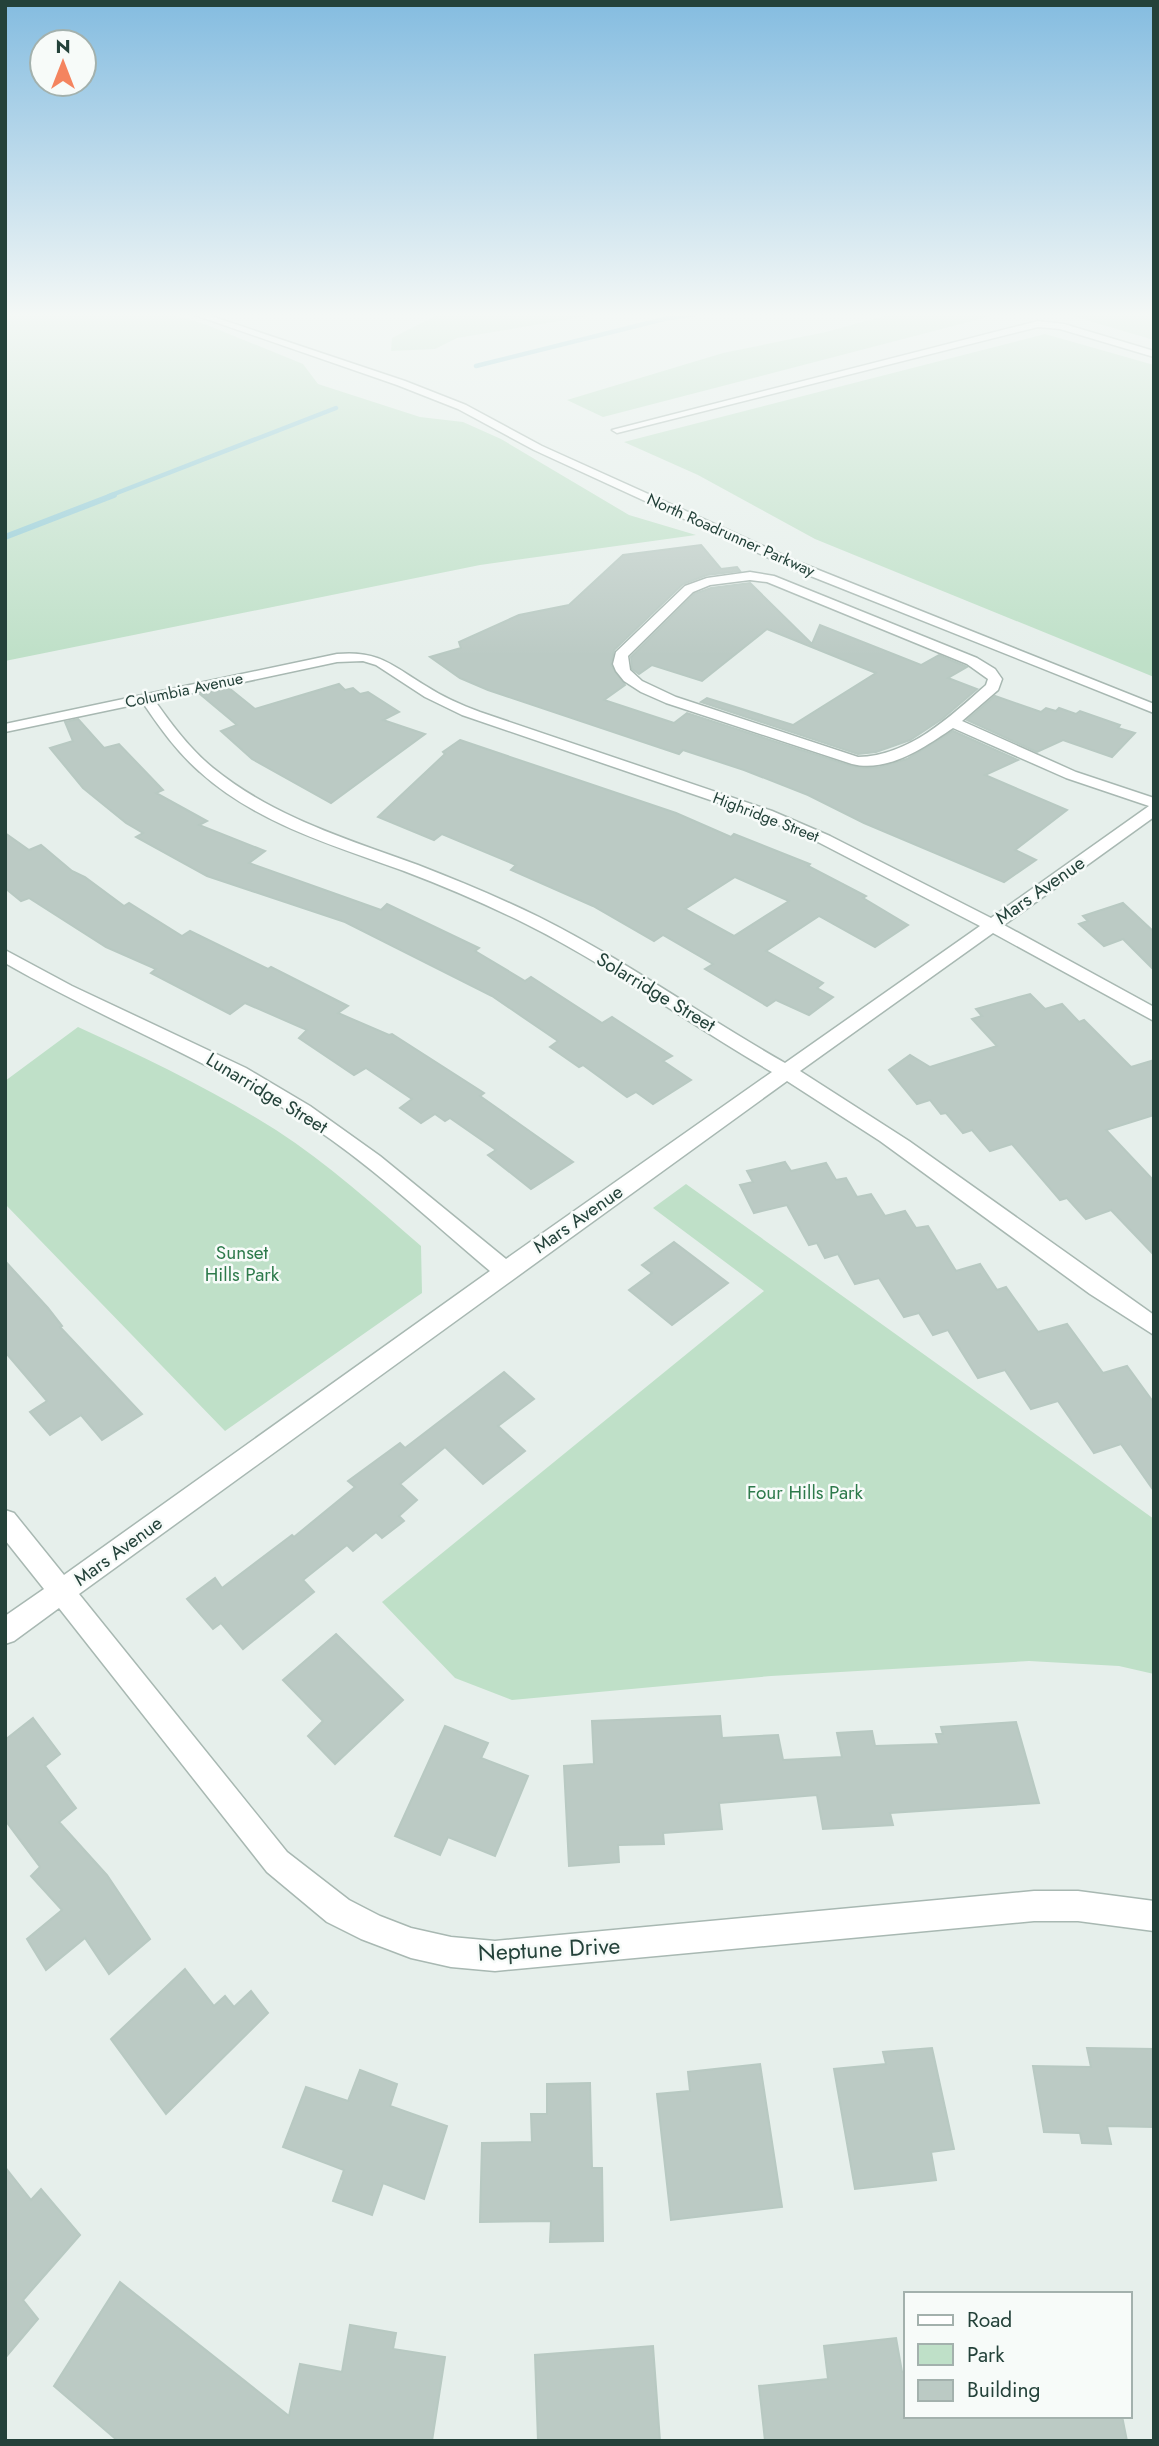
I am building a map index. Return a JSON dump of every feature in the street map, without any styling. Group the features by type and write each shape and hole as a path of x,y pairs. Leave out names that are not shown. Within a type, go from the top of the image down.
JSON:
{"street":[{"name":"North Roadrunner Parkway","path":"498,427 538,449 797,566 1154,709"},
{"path":"617,430 628,427"},
{"path":"750,576 770,579 972,661 990,672 995,679 993,687 952,722 885,760 857,761 650,692 622,673 618,663 621,655 689,589 707,582 750,576"},
{"name":"Columbia Avenue","path":"5,728 364,653"},
{"name":"Highridge Street","path":"364,653 386,663 417,687 475,715 786,822 991,925 1154,1014"},
{"name":"Solarridge Street","path":"146,698 161,725 187,755 208,775 246,800 290,823 432,876 509,909 630,975 932,1167 1085,1280 1154,1325"},
{"path":"952,722 1070,775 1154,803"},
{"name":"Mars Avenue","path":"5,1632 505,1271 1154,810"},
{"name":"Lunarridge Street","path":"5,955 66,990 239,1073 303,1111 373,1161 505,1271"},
{"name":"Neptune Drive","path":"5,1521 277,1863 338,1911 411,1943 451,1952 495,1956 1034,1906 1078,1906 1154,1916"}],"green space":[{"path":"5,427 475,427 501,439 629,515 696,535 480,565 5,661"},
{"path":"682,427 1154,427 1154,677 815,539 698,475 624,442"},
{"name":"Sunset Hills Park","path":"78,1027 228,1101 276,1130 333,1171 421,1246 422,1293 225,1431 5,1204 5,1081"},
{"name":"Four Hills Park","path":"686,1184 1154,1519 1154,1674 1119,1666 1029,1661 771,1676 512,1700 455,1678 382,1602 764,1291 653,1208"}],"building":[{"path":"701,545 721,569 737,567 740,571 707,575 683,584 614,650 611,665 625,685 604,700 674,723 687,713 851,766 865,768 880,767 907,759 953,731 1018,760 985,775 1067,810 1015,850 1036,860 1004,882 864,823 808,795 744,770 683,750 679,754 488,690 460,678 430,657 461,648 459,642 519,615 569,605 623,555"},
{"path":"750,583 812,644 820,625 921,665 939,655 967,667 948,678 977,689 942,719 910,740 876,752 858,754 701,702 707,698 793,725 876,673 767,629 702,681 652,665 639,674 632,669 631,657 694,594 711,588"},
{"path":"339,684 345,690 353,688 360,694 368,692 399,712 383,720 425,734 331,803 252,759 221,731 237,725 200,694 229,688 255,709"},
{"path":"995,696 1041,712 1046,708 1056,711 1059,708 1076,714 1080,711 1135,733 1112,757 1063,740 1037,752 967,720"},
{"path":"78,719 104,748 119,744 163,790 156,793 207,821 199,825 265,851 249,863 381,910 387,904 479,948 475,951 525,981 531,977 602,1023 612,1017 672,1056 663,1061 691,1080 653,1104 636,1092 627,1097 583,1065 579,1067 550,1047 558,1041 492,996 345,922 207,876 136,837 143,833 126,823 83,788 50,748 73,741 65,722"},
{"path":"460,740 676,813 731,837 734,834 810,864 808,866 866,896 863,898 908,925 875,947 819,916 766,951 823,983 817,988 833,997 809,1015 776,1000 767,1006 705,969 713,964 663,935 654,941 593,906 511,870 516,865 442,834 434,840 378,817 445,754 443,752","holes":["735,877 789,901 734,936 685,909"]},
{"path":"5,833 29,850 41,845 72,871 85,877 124,906 129,903 182,936 190,931 268,969 271,967 348,1006 338,1013 392,1034 484,1093 480,1096 573,1162 531,1189 488,1155 496,1150 450,1118 445,1121 435,1114 421,1123 400,1108 412,1099 366,1068 354,1075 299,1038 307,1030 245,1003 230,1014 151,973 156,969 106,947 29,898 21,901 5,888"},
{"path":"1123,903 1154,932 1154,970 1123,939 1104,946 1079,924 1088,921 1083,916"},
{"path":"1030,994 1045,1009 1062,1004 1079,1022 1084,1020 1131,1067 1154,1060 1154,1115 1106,1130 1154,1181 1154,1255 1111,1210 1086,1219 1067,1198 1060,1200 1012,1144 990,1151 972,1130 963,1133 946,1113 941,1114 930,1100 917,1104 889,1070 910,1055 930,1067 997,1046 972,1019 982,1016 976,1009"},
{"path":"785,1162 791,1171 826,1163 836,1180 846,1178 857,1197 871,1194 885,1216 905,1211 916,1228 928,1226 956,1271 980,1264 997,1290 1006,1287 1038,1332 1067,1324 1103,1373 1127,1366 1154,1403 1154,1491 1121,1444 1094,1453 1058,1401 1031,1409 1005,1370 978,1378 948,1330 933,1335 919,1313 904,1317 879,1278 855,1284 838,1254 825,1258 817,1243 809,1245 787,1205 754,1213 740,1185 753,1182 747,1171"},
{"path":"674,1242 728,1283 672,1325 629,1290 652,1273 642,1265"},
{"path":"5,1261 48,1308 62,1326 60,1327 142,1414 102,1440 81,1415 50,1435 30,1412 47,1401 5,1352"},
{"path":"504,1372 534,1399 498,1426 525,1451 483,1484 445,1447 400,1484 417,1500 399,1516 404,1521 382,1538 376,1532 353,1551 347,1545 303,1580 314,1592 243,1649 221,1623 213,1629 187,1599 215,1578 222,1588 292,1535 294,1537 355,1487 348,1481 400,1443 405,1448"},
{"path":"336,1634 403,1700 335,1764 308,1736 323,1721 283,1680"},
{"path":"720,1716 722,1738 778,1735 783,1760 842,1757 837,1733 872,1731 875,1746 939,1744 936,1734 943,1734 941,1727 1016,1722 1039,1803 890,1813 893,1825 823,1829 817,1795 719,1803 722,1829 663,1833 664,1844 618,1845 619,1862 569,1866 564,1766 594,1764 592,1721"},
{"path":"33,1718 60,1754 45,1766 76,1808 59,1822 107,1875 150,1939 109,1974 85,1938 46,1970 27,1939 62,1910 31,1876 40,1867 5,1820 5,1740"},
{"path":"445,1726 488,1743 481,1758 528,1776 495,1856 448,1837 440,1855 395,1836"},
{"path":"185,1969 214,2006 225,1996 234,2007 251,1991 268,2013 166,2114 111,2039"},
{"path":"932,2048 954,2149 931,2152 936,2180 855,2189 834,2069 886,2064 883,2052"},
{"path":"1087,2048 1154,2049 1154,2127 1107,2126 1111,2144 1082,2143 1080,2133 1044,2132 1033,2066 1091,2067"},
{"path":"760,2064 782,2207 671,2220 657,2094 690,2091 688,2072"},
{"path":"360,2070 397,2084 390,2106 447,2126 424,2199 383,2183 372,2215 333,2201 344,2170 283,2147 306,2087 348,2101"},
{"path":"590,2083 592,2168 602,2168 603,2241 550,2242 551,2221 480,2222 482,2143 532,2142 531,2114 547,2114 547,2084"},
{"path":"5,2167 31,2200 41,2189 80,2235 23,2300 38,2319 5,2358"},
{"path":"120,2282 289,2416 300,2364 342,2372 350,2325 396,2333 393,2349 445,2357 432,2441 118,2441 54,2386"},
{"path":"896,2338 904,2372 904,2418 1122,2418 1127,2441 765,2441 759,2386 828,2379 824,2346"},
{"path":"653,2346 660,2441 538,2441 535,2355"}],"waterway":[{"path":"109,496 287,427"},
{"path":"5,537 114,495"}]}
